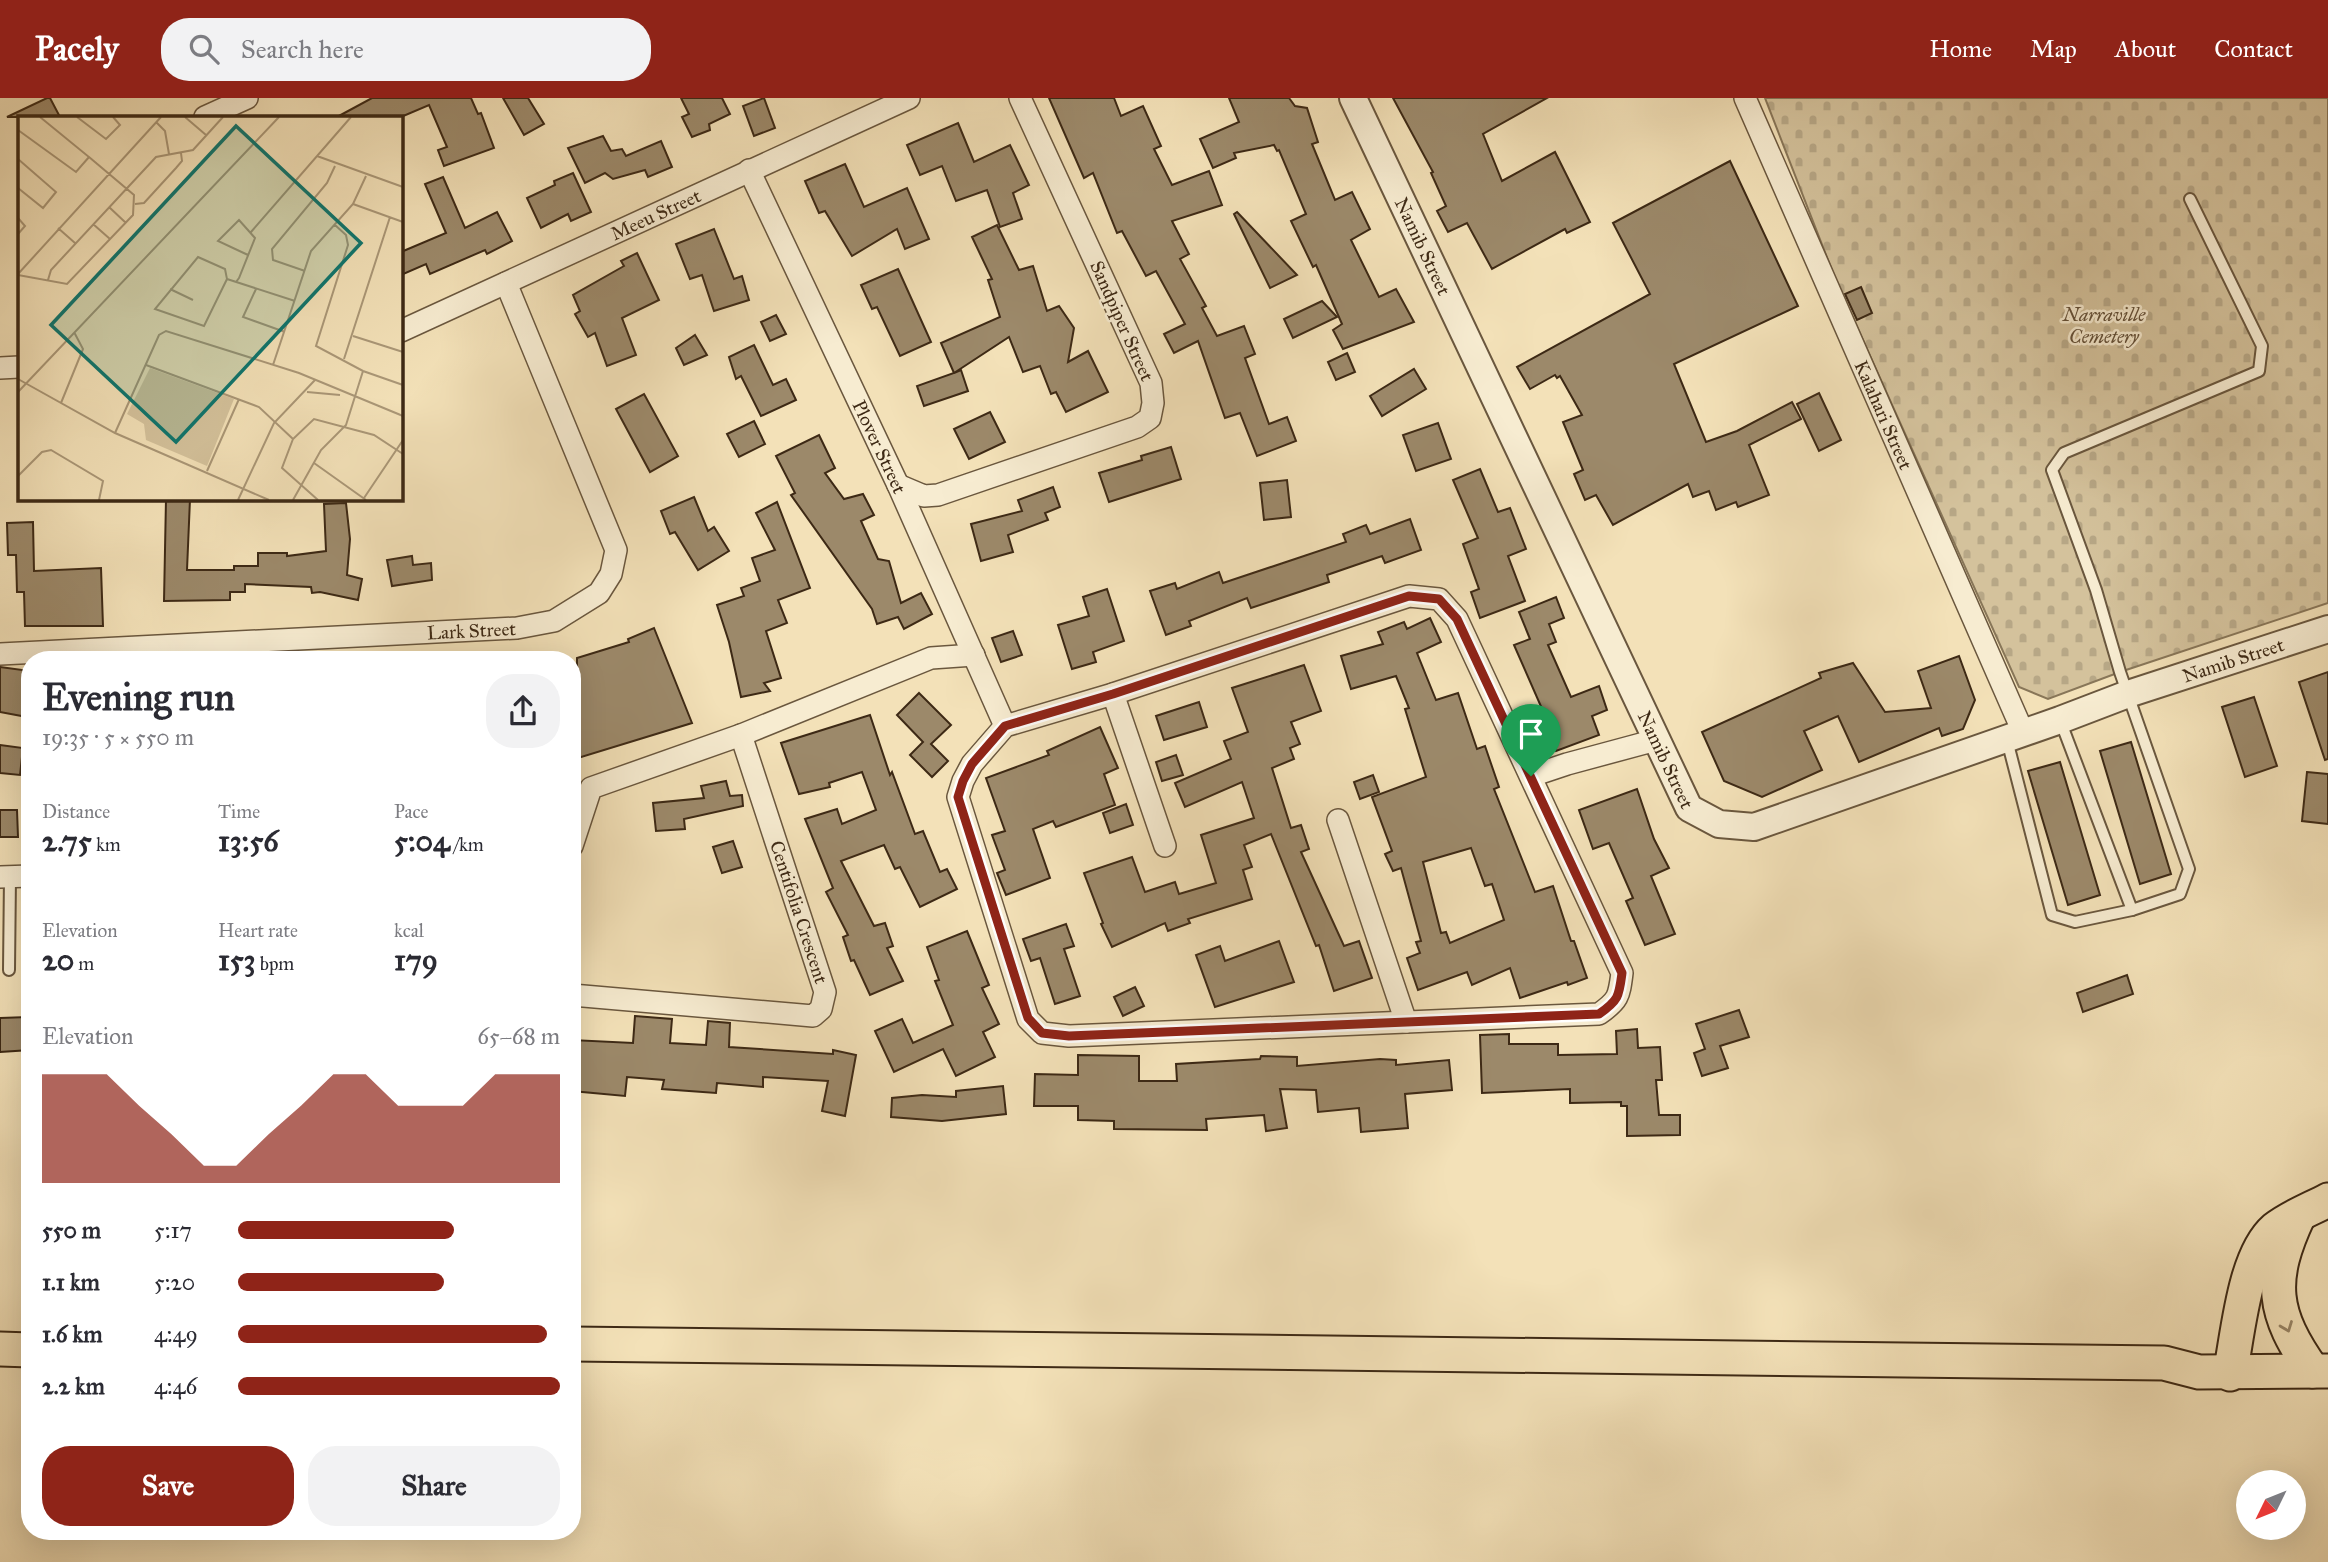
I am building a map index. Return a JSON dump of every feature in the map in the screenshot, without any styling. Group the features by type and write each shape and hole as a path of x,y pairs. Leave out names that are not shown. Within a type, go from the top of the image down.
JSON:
{"highway":[{"path":"2229,1373 2244,1300 2261,1247 2274,1230 2328,1199"},
{"path":"2299,1215 2280,1266 2277,1292 2283,1320 2293,1342 2320,1371"},
{"path":"0,1337 21,1337"},
{"path":"581,1344 2164,1363 2229,1373"},
{"path":"0,1349 21,1350"},
{"path":"581,1357 2168,1379 2229,1373 2320,1371"}],"street":[{"path":"207,116 247,98"},
{"name":"Meeu Street","path":"402,331 909,98"},
{"name":"Sandpiper Street","path":"898,485 924,496 938,495 1137,427 1150,418 1153,402 1151,383 1020,98"},
{"name":"Namib Street","path":"1353,98 1689,808 1719,824 1754,827 2128,694 2328,629"},
{"name":"Kalahari Street","path":"1745,98 2014,735"},
{"name":"Plover Street","path":"749,170 898,485 1005,726"},
{"name":"Lark Street","path":"60,651 517,628 554,621 599,593 611,574 616,550 506,283"},
{"path":"0,368 18,368"},
{"path":"1409,596 1439,599 1457,619 1622,973 1615,1003 1599,1014 1069,1036 1042,1033 1028,1018 958,797 972,764 1005,726 1113,694 1409,596"},
{"name":"Lark Street","path":"0,654 21,653"},
{"path":"581,819 591,789 741,735 931,658 974,655"},
{"path":"1113,694 1165,846"},
{"name":"Centifolia Crescent","path":"581,996 813,1016 821,1009 825,992 741,735"},
{"path":"1531,776 1656,740"},
{"path":"1338,820 1406,1022"}],"lane":[{"path":"2014,735 2052,915 2075,922 2132,909 2180,894 2189,869 2128,694 2096,590 2052,470 2064,453 2259,371 2262,346 2190,200"},
{"path":"2060,720 2132,909"},
{"path":"9,970 13,877"}],"green space":[{"name":"Narraville Cemetery","path":"1765,98 2328,98 2328,603 2120,672 2048,699 2019,687 1835,278"}],"building":[{"path":"47,98 50,98 59,116 18,116 7,117"},
{"path":"372,98 471,98 478,114 481,113 494,148 444,166 438,150 447,147 429,105 402,117 339,116"},
{"path":"503,98 528,98 544,124 524,135"},
{"path":"681,98 722,98 730,114 709,124 710,130 692,137 682,117 689,114"},
{"path":"764,98 775,128 754,136 743,106"},
{"path":"1049,98 1114,98 1121,116 1143,106 1161,146 1154,149 1172,185 1209,171 1222,205 1172,221 1189,254 1180,259 1206,306 1202,308 1217,336 1244,326 1255,354 1245,358 1269,424 1287,417 1296,441 1257,456 1240,413 1225,418 1198,341 1174,353 1164,334 1185,324 1156,271 1146,276 1122,231 1117,233 1093,173 1084,178"},
{"path":"1229,98 1289,98 1295,106 1307,108 1318,142 1312,144 1335,200 1352,192 1370,229 1351,240 1379,297 1396,289 1414,322 1343,349 1333,330 1342,324 1316,265 1313,267 1291,221 1306,214 1279,150 1277,151 1274,145 1234,153 1236,158 1213,168 1200,139 1239,122"},
{"path":"1393,98 1547,98 1483,134 1502,181 1555,152 1590,222 1567,233 1565,229 1492,269 1467,223 1448,232 1437,211 1446,206 1431,173 1433,172"},
{"path":"958,123 974,162 1010,145 1029,185 1013,193 1022,219 1000,227 987,190 956,201 942,166 920,175 907,145"},
{"path":"603,136 611,151 622,149 626,156 661,141 672,167 648,177 645,170 613,179 605,173 585,183 568,148"},
{"path":"1730,161 1798,306 1674,364 1706,442 1737,431 1792,402 1801,419 1749,445 1769,495 1738,507 1736,502 1716,510 1709,491 1693,497 1688,484 1613,525 1596,495 1585,500 1574,474 1583,470 1563,422 1582,415 1560,376 1557,378 1555,375 1530,389 1517,367 1650,294 1613,223"},
{"path":"845,164 864,207 907,188 929,239 905,249 897,229 852,256 825,211 819,213 805,181"},
{"path":"573,173 591,212 571,221 568,214 541,228 527,198"},
{"path":"443,177 465,228 497,212 512,241 487,254 485,250 430,274 426,264 402,275 402,252 446,233 425,184"},
{"path":"1237,212 1297,275 1270,288 1234,214"},
{"path":"997,225 1019,270 1033,266 1047,311 1059,306 1074,328 1068,362 1088,351 1108,392 1066,412 1056,392 1051,394 1040,366 1023,372 1009,337 954,373 941,343 1000,317 988,280 992,279 972,237"},
{"path":"714,229 734,279 742,276 749,300 714,311 702,275 690,279 676,244"},
{"path":"637,253 659,300 622,318 636,355 607,366 595,333 588,337 575,314 580,311 573,295 624,266 621,261"},
{"path":"898,269 931,342 900,356 877,307 872,309 861,285"},
{"path":"1861,287 1872,313 1857,320 1845,294"},
{"path":"1322,301 1337,317 1293,338 1284,319"},
{"path":"776,315 786,334 770,341 761,322"},
{"path":"695,335 707,355 684,365 676,348"},
{"path":"754,345 773,385 786,379 796,400 761,416 741,376 736,379 729,357"},
{"path":"1347,353 1355,372 1336,380 1328,362"},
{"path":"1414,369 1426,389 1382,416 1370,396"},
{"path":"961,370 968,391 924,406 917,386"},
{"path":"1819,393 1841,440 1819,451 1797,404"},
{"path":"644,394 678,456 650,472 616,409"},
{"path":"990,412 1005,442 969,459 954,429"},
{"path":"754,421 765,444 739,457 727,434"},
{"path":"1438,423 1451,459 1416,471 1403,435"},
{"path":"819,435 835,468 825,473 844,499 863,494 874,515 861,521 878,559 889,561 901,603 921,593 932,614 904,629 898,617 877,624 872,609 791,495 795,493 776,456"},
{"path":"1171,447 1181,479 1109,502 1099,473 1142,460 1141,456"},
{"path":"1480,469 1498,512 1510,508 1526,549 1508,556 1525,601 1480,618 1471,592 1479,589 1463,544 1478,538 1453,480"},
{"path":"1287,480 1291,517 1264,520 1260,483"},
{"path":"1053,487 1060,507 1045,513 1048,520 1008,535 1013,552 981,561 971,524 1022,511 1018,500"},
{"path":"694,497 708,531 714,527 729,551 698,570 675,532 670,534 661,511"},
{"path":"166,500 190,500 187,570 234,570 234,566 258,566 258,553 287,553 287,556 326,551 324,504 346,503 350,539 347,575 362,579 358,600 320,592 312,593 311,587 245,584 245,592 230,592 230,600 164,601"},
{"path":"777,502 810,588 778,600 787,623 766,631 781,678 764,683 770,691 741,697 729,642 717,605 744,596 741,588 760,581 752,558 775,550 756,513"},
{"path":"1410,519 1421,550 1385,563 1382,556 1327,575 1329,582 1251,608 1247,598 1189,621 1191,626 1166,635 1150,591 1175,583 1177,589 1219,572 1223,583 1346,542 1343,534 1366,525 1370,534"},
{"path":"33,522 34,571 101,568 103,626 25,626 24,592 17,592 16,555 8,555 7,523"},
{"path":"412,556 413,565 431,563 432,580 392,586 387,560"},
{"path":"1107,589 1124,641 1093,652 1096,662 1072,669 1058,625 1089,616 1083,597"},
{"path":"1556,597 1564,618 1549,624 1556,642 1548,645 1571,697 1599,686 1607,710 1592,716 1599,735 1556,751 1547,728 1550,727 1514,645 1530,639 1519,612"},
{"path":"1430,618 1441,642 1417,653 1436,700 1458,693 1477,749 1485,746 1499,787 1494,789 1535,892 1553,886 1571,941 1574,941 1587,978 1520,998 1510,968 1472,985 1467,972 1418,990 1407,958 1420,953 1416,942 1421,941 1401,868 1393,871 1385,854 1392,851 1372,797 1426,777 1405,709 1409,708 1396,676 1351,689 1341,656 1383,644 1378,632 1404,622 1407,629","holes":["1471,848 1485,886 1492,884 1504,920 1450,943 1446,932 1441,933 1423,862"]},
{"path":"654,628 692,723 581,757 581,657 629,642 628,639"},
{"path":"1013,631 1022,655 1001,662 992,638"},
{"path":"1959,656 1975,700 1963,729 1942,736 1939,728 1859,762 1838,716 1804,731 1822,770 1762,797 1724,781 1702,732 1821,678 1819,673 1853,663 1885,712 1931,708 1918,671"},
{"path":"1304,665 1321,711 1291,722 1300,744 1290,748 1294,759 1272,768 1291,828 1301,825 1309,849 1301,852 1344,946 1359,941 1372,978 1334,991 1319,945 1316,946 1271,834 1244,845 1252,867 1243,870 1252,899 1188,919 1190,923 1168,931 1165,923 1112,947 1101,924 1103,923 1084,873 1132,857 1145,892 1175,882 1179,894 1216,883 1201,835 1254,818 1242,782 1185,807 1175,783 1231,759 1224,741 1248,732 1232,688"},
{"path":"0,667 21,670 21,716 0,712"},
{"path":"2328,672 2328,759 2325,760 2299,682"},
{"path":"919,693 951,725 931,744 948,761 932,777 910,755 923,742 897,715"},
{"path":"2254,697 2277,766 2245,777 2222,707"},
{"path":"1199,702 1207,727 1164,740 1156,716"},
{"path":"870,715 890,775 892,772 915,834 923,831 940,872 947,869 957,889 920,907 900,867 895,869 884,845 841,861 874,926 885,923 893,946 887,948 903,981 870,995 854,960 851,961 843,937 848,935 826,892 833,888 805,819 837,809 842,824 876,810 862,772 829,783 830,787 799,794 781,743"},
{"path":"1100,727 1118,768 1104,774 1115,805 1056,827 1053,821 1033,829 1050,878 1006,895 997,873 1005,870 992,835 1005,831 986,778 1049,755 1047,751"},
{"path":"2131,742 2171,874 2140,884 2100,751"},
{"path":"0,745 21,748 20,775 0,773"},
{"path":"1176,755 1183,775 1162,781 1156,762"},
{"path":"2060,762 2100,895 2068,905 2028,771"},
{"path":"2307,772 2328,774 2328,824 2302,821"},
{"path":"1373,775 1379,792 1360,799 1354,782"},
{"path":"726,781 730,796 742,795 743,806 684,819 685,829 656,831 653,803 704,798 701,786"},
{"path":"1637,789 1654,839 1669,868 1651,876 1675,934 1645,945 1626,901 1633,898 1609,843 1593,849 1579,810"},
{"path":"1126,804 1133,825 1110,833 1103,813"},
{"path":"0,810 17,810 18,837 0,837"},
{"path":"733,841 742,867 722,873 713,847"},
{"path":"1066,924 1074,946 1064,949 1080,996 1055,1004 1040,958 1031,961 1023,939"},
{"path":"967,931 989,985 982,988 999,1024 983,1032 995,1057 956,1076 943,1049 894,1072 875,1031 902,1019 913,1043 953,1025 935,981 939,980 927,947"},
{"path":"1279,941 1294,982 1215,1007 1196,955 1220,946 1225,961"},
{"path":"2127,975 2133,994 2083,1012 2077,993"},
{"path":"1135,987 1144,1006 1123,1016 1114,997"},
{"path":"1739,1010 1749,1037 1720,1046 1728,1068 1702,1076 1694,1053 1705,1049 1696,1024"},
{"path":"635,1016 672,1019 670,1043 706,1045 708,1021 730,1023 729,1047 833,1054 833,1050 856,1055 845,1116 822,1111 828,1081 763,1077 763,1087 717,1083 716,1093 662,1089 664,1080 627,1077 625,1096 581,1092 581,1040 633,1043"},
{"path":"21,1017 21,1051 0,1052 0,1018"},
{"path":"1637,1029 1638,1048 1660,1047 1662,1080 1656,1080 1659,1115 1680,1115 1680,1135 1627,1136 1627,1106 1621,1106 1621,1102 1570,1103 1570,1089 1482,1093 1480,1035 1509,1034 1509,1044 1558,1044 1558,1055 1617,1054 1616,1031"},
{"path":"1078,1055 1139,1056 1139,1081 1177,1081 1176,1064 1260,1059 1261,1056 1297,1057 1297,1066 1380,1059 1396,1060 1396,1065 1449,1060 1452,1090 1405,1094 1408,1128 1361,1132 1359,1108 1318,1112 1316,1090 1280,1089 1287,1128 1266,1131 1264,1115 1206,1119 1207,1130 1114,1129 1114,1121 1078,1120 1078,1106 1034,1106 1035,1074 1078,1075"},
{"path":"1003,1086 1006,1114 942,1121 891,1117 892,1098 922,1095 956,1097 956,1091"}],"route":[{"path":"1409,596 1439,599 1457,619 1531,776 1622,973 1615,1003 1599,1014 1069,1036 1042,1033 1028,1018 958,797 972,764 1005,726 1113,694 1409,596"}]}
